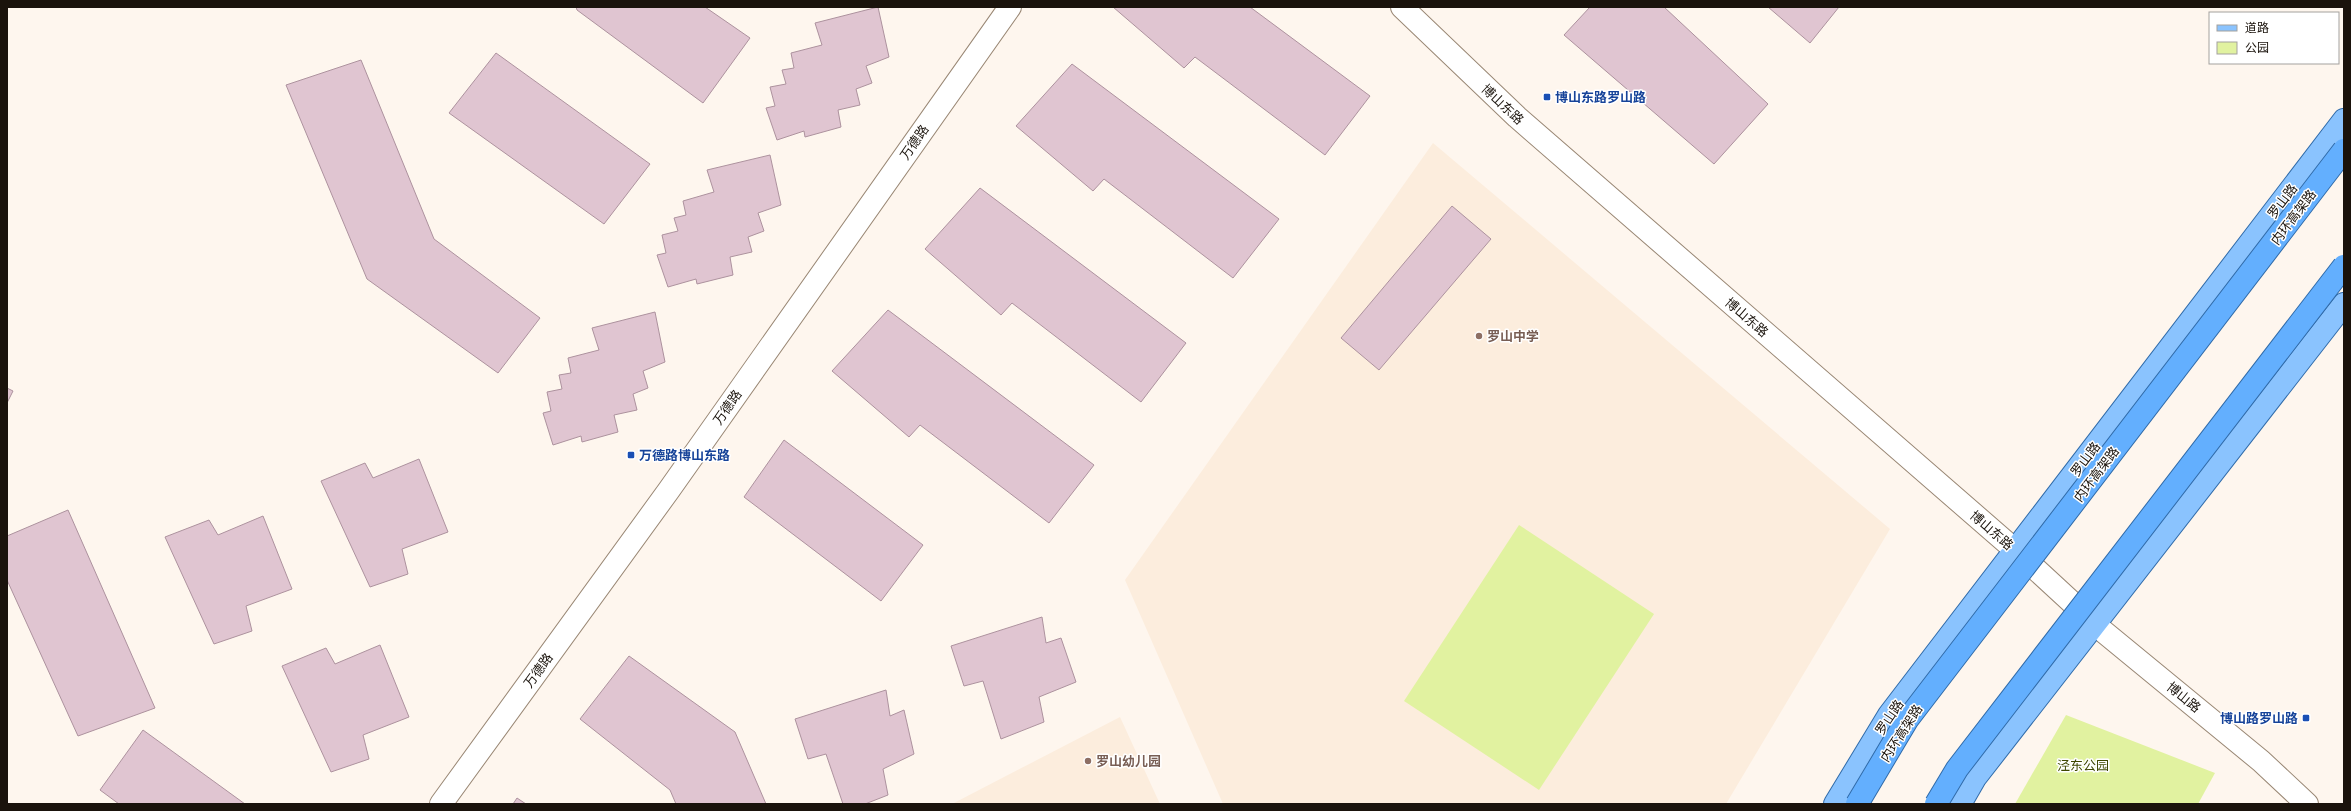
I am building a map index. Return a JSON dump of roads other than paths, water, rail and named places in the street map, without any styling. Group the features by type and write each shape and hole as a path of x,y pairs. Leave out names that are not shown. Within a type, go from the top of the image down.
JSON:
{"highway":[{"name":"内环高架路","path":"1857,804 1907,720 2344,150"},
{"path":"1936,804 1957,769 2344,266"}],"main road":[{"name":"罗山路","path":"1835,804 1889,715 2344,120"},
{"path":"1960,804 1975,778 2344,304"}],"street":[{"name":"万德路","path":"441,804 669,490 1010,7"},
{"name":"博山东路","path":"1402,7 1517,117 2015,550 2096,623"},
{"name":"博山路","path":"2096,623 2261,761 2307,804"}],"place":[{"name":"博山东路罗山路","path":"1547,97"},
{"name":"罗山中学","path":"1479,336"},
{"name":"万德路博山东路","path":"631,455"},
{"name":"博山路罗山路","path":"2306,718"},
{"name":"罗山幼儿园","path":"1088,761"}],"park label":[{"name":"泾东公园","path":"2083,765"}]}
